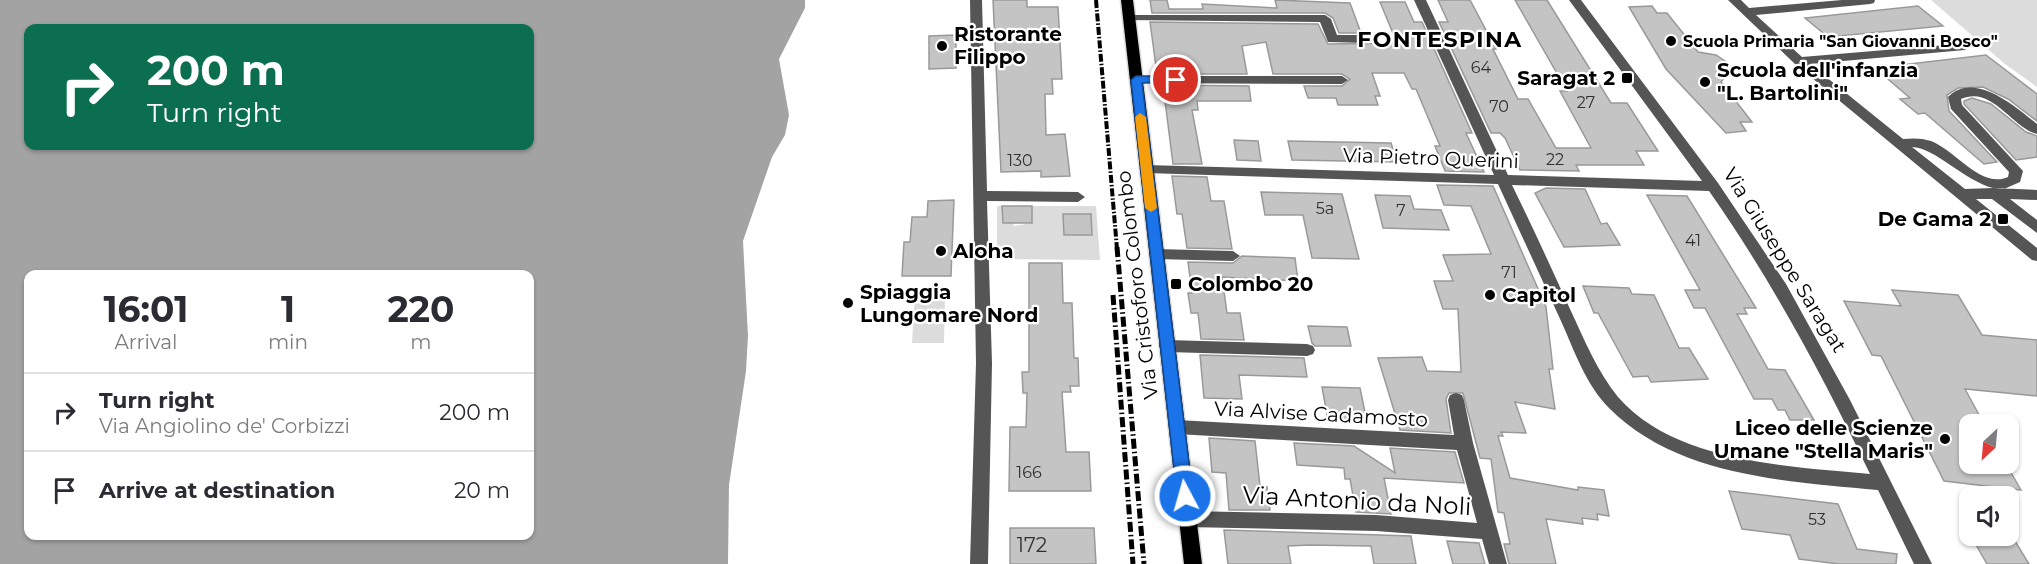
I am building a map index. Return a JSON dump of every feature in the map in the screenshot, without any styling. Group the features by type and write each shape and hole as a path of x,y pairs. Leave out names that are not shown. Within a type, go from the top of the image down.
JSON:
{"main road":[{"name":"Via Cristoforo Colombo","path":"1127,0 1193,564"}],"street":[{"path":"976,0 984,363 979,564"},
{"path":"1420,0 1594,377 1620,411 1660,437 1727,462 1754,468 1883,483"},
{"name":"Via Giuseppe Saragat","path":"1575,0 1635,84 1683,142 1806,330 1923,564"},
{"path":"1734,0 1799,61 2037,256"},
{"path":"1746,12 1870,1"},
{"path":"1129,18 1325,19 1332,39 1368,39"},
{"path":"1799,61 1965,46"},
{"path":"1136,80 1342,80"},
{"path":"1900,144 1926,143 1971,175 1990,182 2006,183 2012,182 2017,175 2013,166 1956,106 1954,97 1959,94 1975,93 1994,99 2037,129"},
{"name":"Via Pietro Querini","path":"1146,169 1713,186"},
{"path":"1993,194 2037,228"},
{"path":"1962,195 2037,195"},
{"path":"980,196 1078,197"},
{"path":"1156,254 1233,256"},
{"path":"1167,346 1307,350"},
{"name":"Via Alvise Cadamosto","path":"1456,400 1464,442 1498,564"},
{"name":"Via Alvise Cadamosto","path":"1177,427 1464,442"},
{"name":"Via Antonio da Noli","path":"1187,519 1376,523 1489,532"}],"shaded area":[{"path":"0,0 805,0 805,8 779,59 789,115 785,135 772,157 743,241 748,336 746,371 729,485 728,564 0,564"},
{"path":"1931,0 2037,0 2037,87 2005,64"},
{"path":"997,206 1002,206 1003,223 1013,223 1014,226 1032,223 1032,206 1096,206 1100,260 997,259","holes":["1063,214 1091,214 1092,235 1064,235"]},
{"path":"945,293 944,343 912,343 915,294"}],"building":[{"path":"993,0 1027,0 1027,7 1058,7 1062,79 1052,79 1053,94 1045,94 1046,135 1065,134 1070,176 1041,177 1041,171 1001,172"},
{"path":"1150,0 1167,0 1169,9 1203,9 1202,4 1277,8 1275,0 1350,3 1361,33 1339,33 1333,18 1325,13 1152,13"},
{"path":"1438,0 1470,0 1496,49 1493,49 1518,99 1528,99 1556,148 1591,148 1560,91 1567,91 1515,0 1547,0 1611,103 1627,103 1658,151 1636,151 1644,165 1576,165 1579,171 1520,170 1505,138 1500,133 1491,133 1439,22 1448,22"},
{"path":"1380,2 1405,2 1414,22 1422,22 1472,133 1466,133 1484,172 1445,171 1435,146 1440,146 1416,89 1412,89 1404,73 1372,73 1380,96 1375,96 1378,105 1338,105 1336,98 1308,98 1304,86 1342,86 1350,79 1342,74 1273,74 1266,42 1242,46 1247,74 1157,74 1150,22 1318,24 1328,44 1397,43"},
{"path":"1652,6 1657,13 1667,13 1698,52 1716,55 1728,63 1731,69 1721,82 1752,122 1740,122 1746,131 1726,133 1666,69 1629,7"},
{"path":"1918,6 1943,26 1828,37 1805,18"},
{"path":"956,35 956,68 929,69 929,36"},
{"path":"1986,55 2037,94 2037,121 2008,99 1983,87 1958,88 1947,95 1949,111 1997,162 1984,164 1925,113 1918,114 1900,99 1910,98 1875,68"},
{"path":"1163,85 1249,86 1251,101 1197,101 1198,110 1192,110 1202,164 1173,164"},
{"path":"1972,98 1991,104 2026,132 2037,136 2037,157 2016,160 1964,104 1964,101"},
{"path":"1234,140 1258,141 1261,161 1237,160"},
{"path":"1288,141 1391,143 1397,162 1292,160"},
{"path":"1172,176 1207,177 1211,201 1224,201 1232,249 1187,248 1182,214 1177,214"},
{"path":"1437,185 1493,186 1546,307 1553,369 1549,369 1555,409 1515,402 1526,433 1501,432 1503,436 1498,436 1510,478 1578,490 1578,487 1604,490 1609,516 1597,514 1598,520 1582,518 1583,524 1546,519 1556,564 1509,564 1504,544 1510,544 1504,513 1498,512 1491,459 1480,458 1463,393 1449,393 1446,399 1451,433 1400,430 1378,358 1422,357 1427,371 1461,372 1458,309 1443,309 1434,281 1453,281 1443,255 1491,254 1471,206 1444,205"},
{"path":"1546,188 1585,189 1601,224 1607,223 1620,245 1564,247 1535,193"},
{"path":"1261,192 1342,194 1359,259 1312,258 1303,215 1265,215"},
{"path":"1375,195 1410,196 1414,209 1441,210 1449,230 1383,228"},
{"path":"1647,195 1687,196 1756,308 1744,308 1747,314 1737,314 1768,369 1785,370 1814,420 1790,420 1785,410 1778,410 1772,399 1754,399 1705,308 1694,308 1685,290 1700,290"},
{"path":"954,200 951,276 902,276 904,242 910,242 912,217 927,217 928,201"},
{"path":"1002,206 1032,206 1032,223 1003,223"},
{"path":"1063,214 1091,214 1092,235 1064,235"},
{"path":"1242,256 1295,258 1298,281 1222,277 1227,313 1240,313 1244,340 1201,339 1198,313 1191,313 1188,293 1192,293 1188,262 1233,263"},
{"path":"1029,263 1062,263 1063,303 1072,303 1074,358 1078,358 1079,386 1070,386 1071,392 1062,392 1066,452 1089,452 1091,491 1009,491 1010,427 1026,427 1027,393 1023,393 1022,372 1029,372"},
{"path":"1583,286 1629,288 1632,294 1654,295 1679,348 1689,348 1708,379 1651,382 1648,376 1633,377 1598,313 1594,313"},
{"path":"1892,290 1958,295 1982,335 2037,340 2037,396 1965,389 1979,414 1959,414 1959,474 2012,474 2019,486 1987,486 1944,481 1881,356 1872,355 1844,301 1901,306"},
{"path":"1308,326 1347,327 1351,346 1315,346 1312,343"},
{"path":"1200,355 1304,358 1307,377 1239,375 1242,399 1204,398"},
{"path":"1322,387 1360,388 1367,422 1328,420"},
{"path":"1209,438 1255,441 1260,486 1267,487 1270,510 1229,510 1226,473 1212,472"},
{"path":"1294,443 1354,446 1395,473 1390,448 1455,452 1464,483 1384,478 1391,514 1356,512 1350,479 1345,479 1344,468 1297,465"},
{"path":"1729,491 1838,504 1857,549 1897,554 1896,564 1839,564 1799,559 1790,535 1742,529"},
{"path":"1010,528 1094,528 1096,564 1010,564"},
{"path":"1224,530 1411,536 1416,564 1374,564 1371,546 1309,545 1288,546 1291,564 1228,564"},
{"path":"1447,541 1479,543 1485,564 1453,564"},
{"path":"1977,546 2018,546 2029,564 1987,564"}],"railway":[{"path":"1096,0 1117,249"},
{"path":"1117,247 1144,564"},
{"path":"1113,295 1133,564"}],"slow traffic":[{"path":"1140,117 1151,208"}],"place":[{"name":"Scuola Primaria \"San Giovanni Bosco\"","path":"1671,41"},
{"name":"Ristorante Filippo","path":"942,46"},
{"name":"Saragat 2","path":"1627,78"},
{"name":"Scuola dell'infanzia \"L. Bartolini\"","path":"1705,82"},
{"name":"De Gama 2","path":"2003,219"},
{"name":"Aloha","path":"941,251"},
{"name":"Colombo 20","path":"1176,284"},
{"name":"Capitol","path":"1490,295"},
{"name":"Spiaggia Lungomare Nord","path":"848,303"},
{"name":"Liceo delle Scienze Umane \"Stella Maris\"","path":"1945,439"}],"district":[{"name":"FONTESPINA","path":"1440,39"}],"route":[{"path":"1176,80 1136,80 1185,496"}]}
